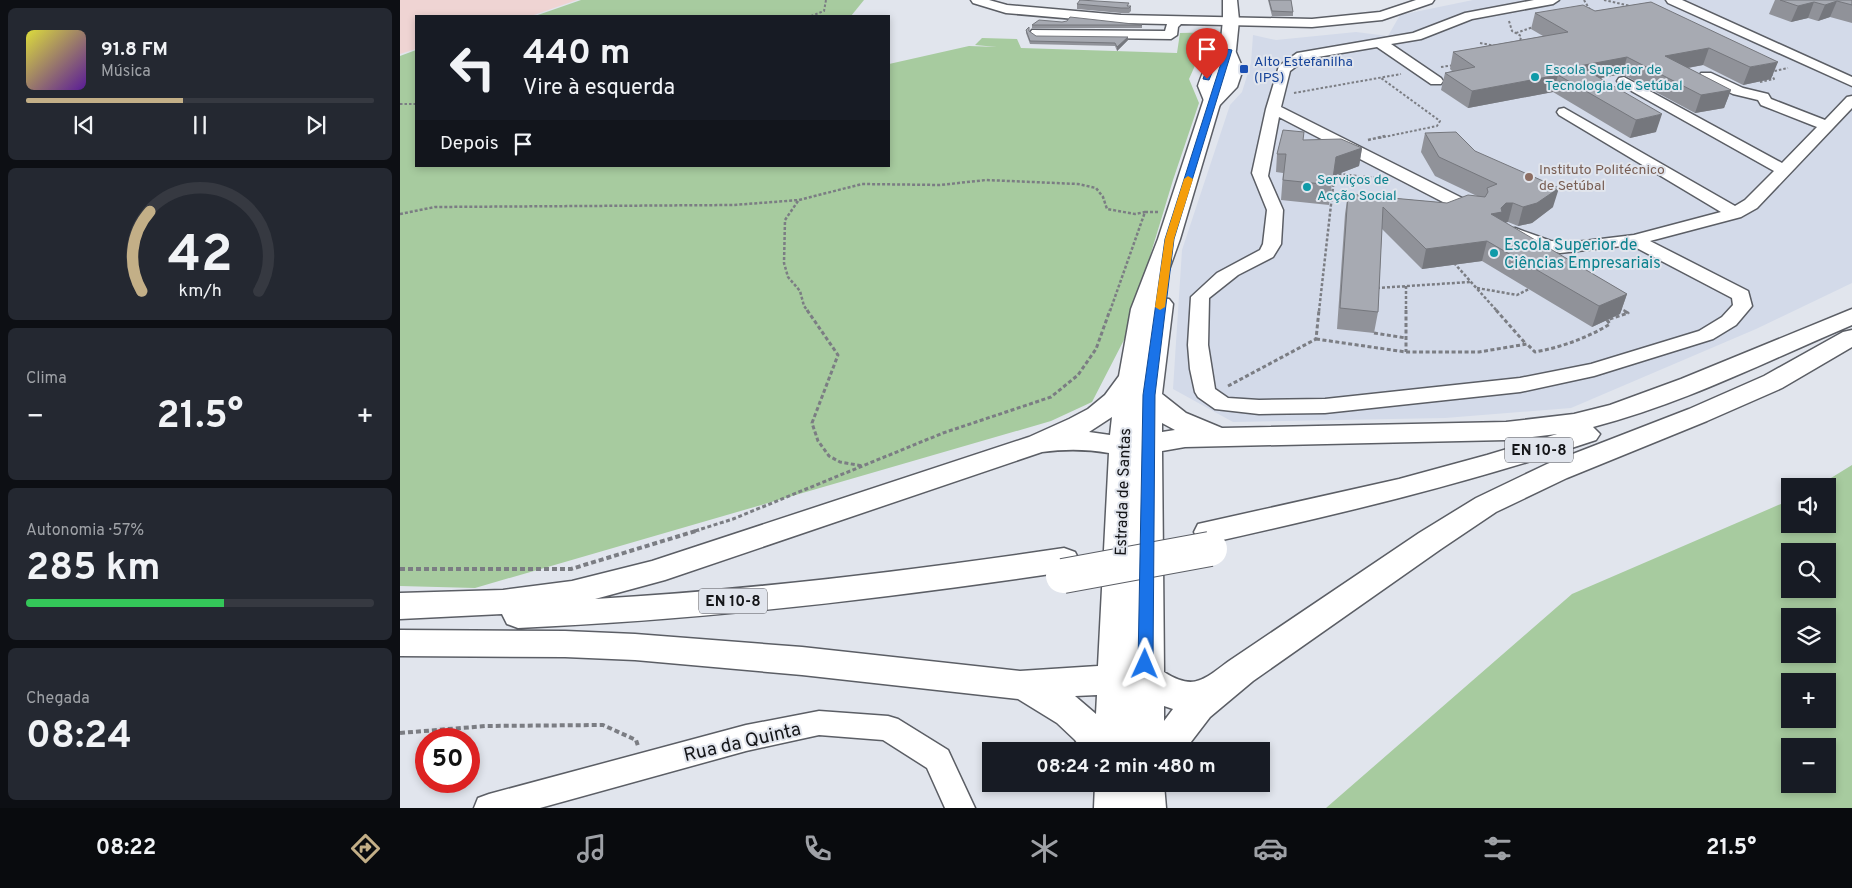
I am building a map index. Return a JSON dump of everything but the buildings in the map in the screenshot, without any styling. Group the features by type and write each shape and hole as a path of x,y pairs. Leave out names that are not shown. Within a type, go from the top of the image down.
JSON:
{"main road":[{"name":"Estrada de Santas","path":"1115,742 1130,679 1136,447 1132,375 1143,309 1179,210 1228,50 1231,20 1230,0"},
{"name":"Estrada de Santas","path":"1136,447 1149,395 1169,239"},
{"path":"1039,443 1067,440 1092,441 1136,447 1168,439 1506,432 1574,423 1618,412 1690,386 1852,317"},
{"name":"EN 10-8","path":"1210,541 1544,448 1634,416 1704,388 1852,317"},
{"name":"EN 10-8","path":"1210,541 1382,511 1557,458 1686,411 1787,365 1852,332"},
{"path":"1171,742 1192,712 1213,692 1422,546 1486,505 1557,470 1698,415 1773,382 1852,337"},
{"path":"400,606 503,602 572,593 654,572 1039,443 1077,427 1097,415 1115,400 1132,375"},
{"path":"1149,395 1163,411 1184,424 1213,434 1239,437"},
{"path":"1063,568 1210,541"},
{"name":"EN 10-8","path":"400,618 556,614 693,605 1063,568"},
{"name":"EN 10-8","path":"400,634 690,622 943,594 1063,568"},
{"path":"400,643 565,644 635,647 802,661 1020,685 1130,679 1177,696 1188,697 1213,692"},
{"name":"Estrada de Santas","path":"1130,679 1144,742"},
{"path":"1020,685 1053,700 1074,715 1097,742"}],"street":[{"path":"977,0 1006,9 1121,19 1312,22 1382,16 1428,0"},
{"path":"1553,0 1469,16 1416,36 1302,56 1284,69 1275,102 1260,176 1275,210 1272,244 1268,253 1219,278 1200,297 1198,318 1199,370 1204,392 1223,404 1259,407 1325,406 1520,385 1594,370 1706,335 1729,321 1743,306 1741,295 1634,240"},
{"path":"1672,0 1852,82"},
{"path":"1036,33 1171,35 1172,26 1178,20"},
{"path":"1379,42 1436,81"},
{"path":"1706,76 1738,91 1763,96 1766,102 1825,126"},
{"path":"1624,81 1783,170"},
{"path":"1507,229 1532,241 1565,248 1619,240 1634,240 1735,213 1751,204 1852,100"},
{"path":"1275,102 1315,130 1474,211"},
{"path":"1564,112 1735,213"},
{"path":"1315,130 1336,124"},
{"name":"Rua da Quinta","path":"489,808 746,738 819,723 888,728 938,759 960,808"}],"path":[{"path":"814,15 824,11 826,0"},
{"path":"1584,0 1593,17"},
{"path":"1604,0 1632,6"},
{"path":"1505,9 1512,31 1529,40"},
{"path":"1516,33 1538,25"},
{"path":"1520,49 1521,36"},
{"path":"1480,43 1504,47"},
{"path":"1422,70 1459,64"},
{"path":"1723,84 1730,82 1744,85 1774,79 1770,72 1789,68"},
{"path":"1275,102 1380,78 1440,121 1437,126 1342,144"},
{"path":"400,104 415,104"},
{"path":"1316,339 1334,178 1338,174 1400,180 1408,178"},
{"path":"400,214 435,207 733,205 799,200 862,184 940,185 986,180 1078,184 1096,188 1103,197 1108,209 1135,214 1179,210"},
{"path":"799,200 785,220 784,263 788,277 800,291 804,306 830,340 838,355 812,423 818,441 829,456 840,462 863,466"},
{"path":"400,569 571,569 733,519 943,433 1051,397 1078,375 1096,349 1145,212"},
{"path":"1452,261 1535,352 1574,342 1594,334 1610,324 1607,320 1628,312 1613,304"},
{"path":"1377,288 1471,282"},
{"path":"1406,286 1406,352"},
{"path":"1476,288 1517,295 1529,289"},
{"path":"1374,333 1406,338"},
{"path":"1210,396 1316,339 1406,352 1479,352 1527,344"},
{"path":"400,733 486,726 603,725 636,740 646,765"}],"shaded area":[{"path":"400,0 577,0 534,15 415,15 415,49 400,54"},
{"name":"Instituto Politécnico de Setúbal","path":"1473,0 1852,0 1852,283 1756,329 1571,408 1445,418 1233,422 1173,389 1182,250 1230,105 1242,92 1251,63 1253,35 1276,40 1356,32 1388,36 1400,15"}],"green space":[{"path":"581,0 864,0 852,15 538,15"},
{"path":"1223,32 1217,52 1197,61 1189,79 1199,103 1173,180 1126,336 1092,402 1051,421 475,588 400,586 400,56 415,50 415,167 890,167 890,64 969,46 997,47 975,45 982,38 1017,39 1021,48 1177,53 1180,33"},
{"path":"1852,465 1852,808 1326,808 1572,594 1781,504 1781,533 1836,533 1836,478 1831,478"}],"slow traffic":[{"path":"1160,307 1169,239 1188,179"}],"place":[{"name":"Alto Estefanilha (IPS)","path":"1244,69"},
{"name":"Escola Superior de Tecnologia de Setúbal","path":"1535,77"},
{"name":"Instituto Politécnico de Setúbal","path":"1529,177"},
{"name":"Serviços de Acção Social","path":"1307,187"},
{"name":"Escola Superior de Ciências Empresariais","path":"1494,253"}],"route":[{"path":"1145,664 1149,395 1169,239 1228,50 1210,67 1207,79"}]}
